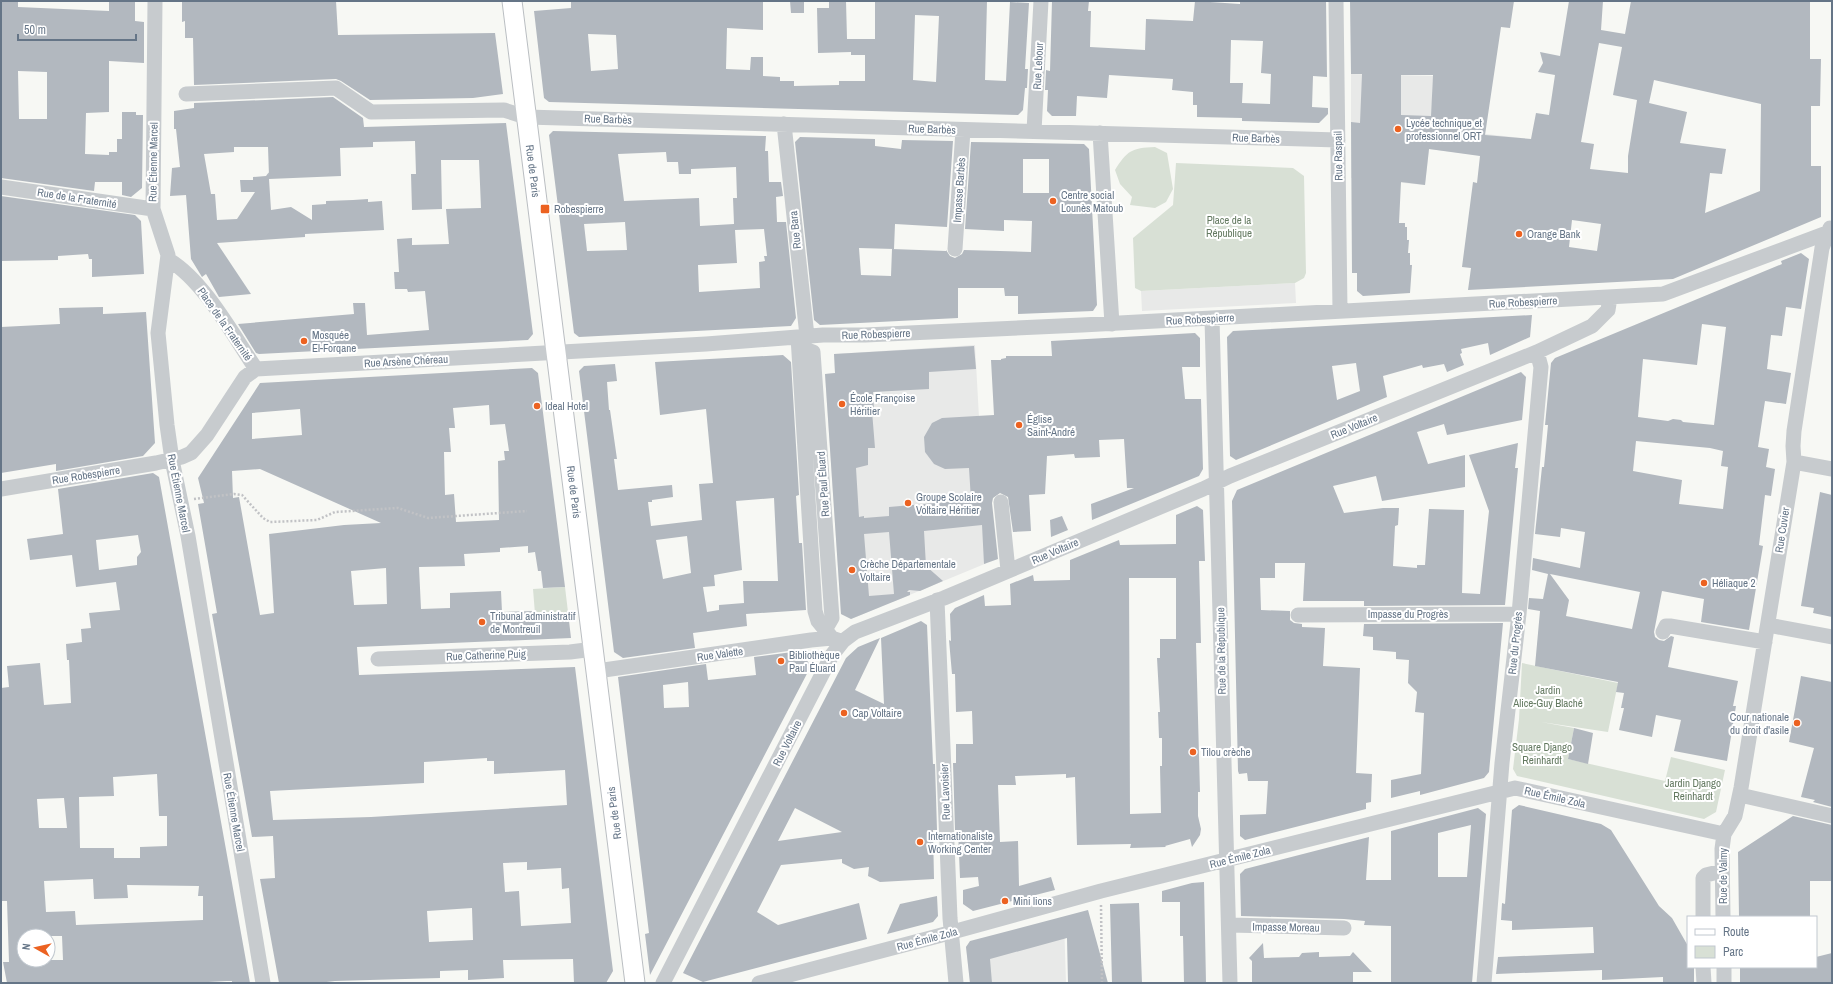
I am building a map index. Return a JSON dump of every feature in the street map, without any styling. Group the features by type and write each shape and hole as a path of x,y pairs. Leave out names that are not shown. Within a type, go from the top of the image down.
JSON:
{"main road":[{"name":"Rue de Paris","path":"512,1 635,983"}],"street":[{"name":"Rue Étienne Marcel","path":"155,1 153,209 169,260 158,333 167,426 176,482 189,544 263,983"},
{"name":"Rue Lebour","path":"1034,131 1041,1"},
{"name":"Rue Raspail","path":"1336,1 1340,311"},
{"name":"Rue Barbès","path":"186,94 336,88 371,112 504,110 526,117 1338,140"},
{"name":"Rue Bara","path":"784,124 801,340"},
{"name":"Impasse Barbès","path":"955,249 963,130"},
{"path":"1100,133 1112,324"},
{"name":"Rue de la Fraternité","path":"1,187 153,209"},
{"name":"Rue Robespierre","path":"556,352 1212,319 1663,294 1830,229"},
{"name":"Rue Cuvier","path":"1724,834 1735,816 1740,795 1794,462 1793,446 1795,424 1822,248 1830,229"},
{"name":"Place de la Fraternité","path":"169,260 179,266 205,294 256,369 245,377 207,435 191,453 172,460"},
{"name":"Rue Voltaire","path":"663,983 832,655 833,637 855,632 936,600 1536,352 1592,326 1608,310 1610,297"},
{"name":"Rue de la République","path":"1212,319 1230,983"},
{"name":"Rue Paul Éluard","path":"801,340 815,611 818,621 833,637"},
{"name":"Rue Arsène Chéreau","path":"256,369 556,352"},
{"name":"Rue du Progrès","path":"1484,983 1500,792 1541,367 1536,352"},
{"name":"Rue Robespierre","path":"1,488 172,460"},
{"path":"1794,462 1832,469"},
{"path":"1001,502 1008,570"},
{"name":"Rue Lavoisier","path":"936,600 951,932 956,983"},
{"name":"Impasse du Progrès","path":"1298,615 1518,614"},
{"path":"1768,625 1832,637"},
{"path":"1663,632 1666,626 1670,626 1765,642"},
{"name":"Rue Valette","path":"597,671 833,637"},
{"name":"Rue Catherine Puig","path":"378,659 577,652 594,649"},
{"name":"Rue Émile Zola","path":"759,983 1101,891 1515,788 1724,834"},
{"path":"1740,795 1832,816"},
{"name":"Rue de Valmy","path":"1723,916 1722,849 1724,834"},
{"path":"1703,916 1703,878 1706,875 1722,871"},
{"name":"Impasse Moreau","path":"1229,926 1344,928"},
{"path":"1703,968 1704,983"},
{"path":"1724,968 1724,983"}],"path":[{"path":"180,501 234,494 242,495 263,518 270,522 317,520 335,512 398,508 428,518 527,511"},
{"path":"1101,891 1102,983"}],"shaded area":[{"name":"Lycée technique et professionnel ORT","path":"1351,74 1433,76 1431,128 1531,139 1527,161 1429,149 1425,185 1351,178"},
{"path":"1295,283 1296,303 1142,311 1141,291"},
{"name":"Groupe Scolaire Voltaire Héritier","path":"975,345 987,563 895,601 886,603 851,619 841,614 825,374 835,373 834,354"},
{"path":"1064,920 1066,983 970,983 966,946"}],"green space":[{"path":"1155,147 1167,153 1173,189 1166,202 1155,208 1130,205 1132,197 1120,184 1115,170 1130,152 1140,148"},
{"name":"Place de la République","path":"1176,163 1293,168 1304,176 1306,273 1304,278 1295,283 1141,291 1135,288 1133,238 1173,205"},
{"path":"565,587 568,612 535,614 533,589"},
{"path":"1522,663 1618,683 1608,732 1541,722 1574,728 1568,759 1665,781 1671,757 1725,770 1716,812 1704,819 1517,776 1513,769 1519,719"}],"building":[{"path":"1,1 18,1 18,7 109,11 109,1 135,1 135,21 144,22 144,63 109,61 109,112 86,113 85,154 109,155 109,152 117,152 117,139 122,139 122,112 136,112 136,115 143,115 142,188 131,197 122,195 122,182 95,182 94,191 1,178","holes":["18,71 47,72 47,119 19,119"]},
{"path":"182,1 336,1 338,35 495,33 503,94 473,98 370,100 336,79 194,85 193,38 185,38 185,21 182,22"},
{"path":"571,1 763,1 763,30 727,28 726,69 750,70 751,57 763,57 763,76 780,77 780,81 794,81 794,86 839,85 839,81 865,81 865,55 851,55 851,52 818,53 817,8 829,8 829,1 846,1 847,39 875,39 875,1 987,1 985,80 1006,81 1010,2 1029,3 1025,69 1028,69 1027,88 1025,88 1023,110 1018,115 549,102 544,98 534,11 571,8","holes":["915,15 939,16 936,82 913,80","588,34 616,35 618,69 591,71"]},
{"path":"790,1 804,1 804,13 791,13"},
{"path":"1052,1 1089,1 1088,11 1091,11 1090,47 1145,50 1146,19 1193,21 1195,1 1240,4 1240,1 1326,1 1327,77 1313,76 1312,107 1328,108 1328,114 1319,123 1242,121 1242,118 1197,117 1197,105 1193,105 1193,92 1172,90 1173,79 1109,75 1107,98 1077,96 1076,116 1052,116 1047,111 1048,90 1045,90 1046,70 1050,71","holes":["1231,40 1263,41 1261,73 1271,74 1270,104 1242,103 1243,83 1230,83"]},
{"path":"1350,1 1514,1 1510,28 1501,27 1485,135 1531,139 1536,113 1549,115 1555,75 1538,72 1543,63 1540,52 1560,56 1569,1 1603,1 1601,30 1625,34 1631,1 1810,1 1810,59 1821,59 1820,106 1811,106 1811,166 1821,166 1821,217 1673,279 1468,290 1471,268 1462,267 1473,182 1477,183 1480,156 1429,149 1425,185 1401,182 1399,223 1405,223 1405,227 1407,227 1407,240 1409,240 1408,253 1410,253 1410,265 1412,265 1410,293 1363,296 1357,291 1357,273 1352,273 1351,122 1360,123 1362,74 1351,74","holes":["1599,43 1622,47 1613,95 1637,100 1628,156 1628,173 1590,169 1594,144 1581,142","1401,75 1433,75 1431,116 1401,115","1654,80 1761,104 1760,191 1705,213 1710,173 1722,174 1726,149 1680,143 1687,112 1649,103","1572,220 1601,224 1597,251 1569,247"]},
{"path":"333,97 363,118 364,127 506,123 533,334 528,340 256,353 238,324 354,314 353,303 365,303 367,335 429,330 425,291 408,292 407,289 395,289 394,272 399,272 397,239 412,238 412,245 449,244 446,209 481,208 479,160 441,160 442,209 412,210 411,174 416,174 415,141 373,142 373,147 340,148 341,176 269,179 271,210 291,207 312,220 312,205 326,204 326,201 368,199 368,202 382,201 384,230 305,234 305,237 217,243 251,294 219,297 206,274 202,277 191,259 186,195 170,196 172,168 180,167 176,129 174,129 174,111 194,108 194,103","holes":["234,147 268,147 269,172 266,176 253,177 253,180 240,180 241,192 255,192 237,219 217,220 215,194 211,194 204,154 234,152"]},
{"path":"553,131 766,136 765,151 768,151 769,182 781,182 783,196 776,197 777,222 786,222 796,318 791,326 579,337 574,333 549,135","holes":["666,152 667,162 678,162 679,174 691,174 691,169 736,167 737,198 733,198 734,224 700,226 699,198 624,201 618,154","625,222 627,250 587,251 584,224","764,229 767,256 764,256 765,261 759,262 760,288 699,292 698,265 737,263 735,230"]},
{"path":"800,137 875,139 875,146 901,149 902,140 953,141 947,227 895,224 894,249 859,248 861,275 891,276 892,249 946,250 950,256 955,258 962,254 964,250 1031,252 1032,221 1004,220 1004,231 965,229 971,142 1084,144 1089,149 1097,305 1093,311 1018,314 1018,296 1005,296 1004,288 958,288 958,318 820,325 814,320 795,142","holes":["1023,159 1049,159 1049,193 1023,193"]},
{"path":"1,196 135,215 141,221 144,274 92,277 92,259 89,259 88,254 58,256 58,260 1,261"},
{"path":"1801,253 1809,259 1801,309 1786,307 1782,336 1771,335 1767,369 1791,373 1786,404 1765,401 1758,447 1769,449 1766,467 1775,469 1771,496 1765,495 1759,545 1763,546 1749,630 1701,622 1704,599 1662,591 1654,632 1655,637 1659,640 1664,641 1671,636 1674,637 1668,667 1738,681 1733,706 1736,706 1727,761 1674,751 1681,720 1656,715 1652,737 1619,730 1624,708 1621,708 1624,693 1616,692 1618,682 1535,666 1540,611 1528,609 1529,598 1543,599 1548,574 1532,570 1533,558 1580,568 1585,532 1561,528 1560,537 1535,534 1548,425 1545,425 1551,363 1555,358 1782,264 1781,261","holes":["1702,324 1726,327 1714,425 1683,422 1681,420 1673,419 1668,421 1638,417 1643,359 1697,365","1636,441 1710,448 1723,451 1721,466 1728,467 1723,509 1679,504 1682,480 1633,471","1550,574 1640,592 1632,629 1566,616 1569,600"]},
{"path":"103,307 103,314 146,312 155,443 143,456 56,471 56,464 1,473 1,327 60,324 59,308"},
{"path":"1532,315 1530,337 1490,355 1488,343 1461,349 1462,353 1460,354 1464,365 1447,372 1444,364 1423,368 1422,365 1383,376 1387,397 1236,460 1230,456 1227,337 1233,331","holes":["1356,363 1360,391 1337,400 1332,366"]},
{"path":"1195,333 1200,338 1200,367 1182,367 1185,399 1201,399 1203,469 1199,476 1092,520 1091,504 1134,488 1127,488 1124,439 1099,440 1100,457 1075,458 1074,454 1047,456 1045,494 1029,495 1031,531 1013,532 1008,497 1000,493 993,498 992,503 998,559 984,564 982,525 924,531 926,566 943,581 920,591 909,590 907,592 910,592 910,595 851,619 841,614 825,374 835,373 834,354 974,346 976,369 929,372 929,389 873,392 874,411 872,411 875,448 868,448 868,465 856,468 859,517 864,516 864,518 889,516 889,507 971,500 969,468 945,469 934,464 925,452 924,437 932,423 942,418 994,415 991,360 1001,360 1006,358 1006,356 1052,356 1051,341","holes":["889,532 894,594 869,596 864,534"]},
{"path":"783,355 791,362 799,495 796,496 799,543 802,543 806,610 746,614 747,626 693,633 695,648 623,658 614,652 579,371 584,366 615,364 617,381 607,382 609,410 617,459 614,459 618,490 672,485 673,497 648,502 651,526 702,520 699,484 713,483 706,409 660,415 655,362","holes":["774,498 778,581 743,581 744,603 719,605 719,610 707,612 703,587 715,586 714,575 742,570 736,501","687,536 691,573 663,579 656,540"]},
{"path":"532,368 538,373 565,587 543,588 541,571 538,571 535,552 528,553 528,546 500,548 500,552 464,554 465,566 419,567 421,609 450,608 450,593 501,591 502,612 535,611 535,614 568,612 571,638 357,647 359,675 575,667 613,971 606,983 574,983 573,959 503,960 504,978 468,980 468,970 440,971 440,978 335,981 318,983 279,983 260,879 275,878 273,836 252,837 212,614 217,613 198,504 204,503 198,478 260,383","holes":["489,405 490,425 505,424 509,451 504,451 505,460 498,461 499,520 456,522 454,494 445,495 444,452 451,452 449,428 455,428 453,408","300,409 302,435 252,439 252,413","260,469 381,523 344,525 269,534 274,613 260,615 239,497 233,498 232,471","386,568 387,604 354,605 351,571","487,758 487,761 494,761 494,774 565,770 567,805 371,817 273,820 270,791 424,783 424,762","527,862 527,870 561,868 562,889 569,888 571,923 521,926 519,891 505,892 503,863","472,908 473,940 429,942 427,911"]},
{"path":"1521,372 1526,377 1522,420 1447,435 1444,424 1417,432 1428,464 1465,455 1465,487 1382,501 1376,476 1333,486 1344,513 1383,508 1399,508 1398,525 1395,526 1393,566 1417,568 1417,565 1425,565 1429,509 1464,510 1462,593 1480,594 1489,511 1469,455 1518,443 1515,468 1518,468 1505,605 1364,606 1364,601 1303,601 1305,563 1275,563 1275,578 1260,578 1261,610 1290,611 1290,620 1294,623 1302,624 1302,627 1325,628 1323,666 1360,668 1356,773 1372,774 1371,802 1366,803 1366,809 1245,840 1240,836 1240,815 1266,814 1268,781 1248,781 1247,773 1239,774 1238,771 1232,501 1237,490"},
{"path":"153,473 159,477 250,983 232,983 232,981 227,981 190,983 7,983 3,962 9,962 7,901 1,901 1,688 9,687 7,666 40,663 44,705 71,703 69,660 67,660 66,644 82,642 81,629 91,628 89,613 120,610 116,582 76,587 72,555 30,560 27,539 63,534 58,489","holes":["138,535 141,552 137,557 137,565 99,570 96,540","157,774 159,816 167,816 167,846 140,847 140,858 114,858 114,848 80,848 79,797 114,796 113,777","64,798 67,828 39,828 37,799","93,879 94,899 128,898 127,885 199,886 198,896 203,896 203,920 76,925 75,911 46,912 44,881"]},
{"path":"1820,492 1832,495 1832,617 1813,613 1814,608 1801,606"},
{"path":"1197,506 1203,510 1205,561 1199,561 1201,643 1196,643 1200,792 1198,792 1198,816 1201,829 1200,835 1192,847 1190,839 1165,846 1166,847 1130,848 1131,844 1077,845 1075,777 1066,778 1066,774 1015,776 1016,785 998,785 1000,842 1018,841 1019,886 1051,877 1055,890 973,911 963,904 963,890 979,886 978,877 960,878 958,830 955,830 953,763 956,763 956,744 973,744 972,711 956,712 955,674 952,674 949,640 951,641 950,614 955,608 984,595 985,606 1011,605 1010,584 1033,575 1034,581 1070,580 1070,560 1119,540 1120,545 1176,544 1176,515","holes":["1129,578 1176,578 1176,639 1160,639 1160,658 1157,658 1160,712 1158,712 1159,738 1162,738 1162,766 1160,766 1161,813 1130,814"]},
{"path":"1062,516 1068,530 1051,537 1050,520"},
{"path":"921,621 927,625 933,764 935,764 937,830 933,830 934,879 880,882 868,876 869,867 854,869 842,863 842,859 781,865 757,912 778,925 859,903 867,939 703,982 683,973 846,658 858,647 880,638 855,690 884,704 881,638","holes":["795,808 842,832 778,841"]},
{"path":"1503,623 1489,772 1484,778 1420,795 1420,791 1391,798 1391,780 1421,774 1424,713 1415,712 1417,692 1408,683 1409,660 1396,659 1396,652 1373,650 1373,637 1363,636 1364,624"},
{"path":"800,651 811,666 650,975 645,934 649,933 618,677 706,664 708,680 756,675 754,657","holes":["688,682 689,707 664,708 663,685"]},
{"path":"1801,676 1832,682 1832,807 1813,802 1815,800 1801,797 1814,748 1789,742"},
{"path":"1574,728 1593,733 1588,764 1568,759"},
{"path":"1519,805 1601,824 1611,830 1659,906 1672,918 1687,944 1687,968 1694,968 1694,983 1663,983 1663,977 1602,980 1602,970 1496,974 1498,957 1594,953 1593,927 1512,930 1512,921 1501,920 1502,903 1505,904 1512,810"},
{"path":"1478,808 1486,814 1472,983 1391,983 1391,926 1364,925 1365,921 1344,919 1241,916 1240,874 1245,869 1369,837 1366,880 1391,880 1391,831","holes":["1471,825 1467,877 1438,877 1438,833"]},
{"path":"1793,816 1832,825 1832,881 1810,881 1810,916 1739,916 1738,852"},
{"path":"1204,882 1206,983 1184,983 1183,936 1180,936 1180,902 1162,902 1162,891 1192,883"},
{"path":"937,896 938,916 933,922 887,934 900,904"},
{"path":"1139,903 1142,983 1112,983 1110,904"},
{"path":"1088,910 1108,983 1068,983 1067,938 990,959 992,983 970,983 966,947 970,941"},
{"path":"1263,943 1264,958 1299,957 1302,953 1319,952 1319,957 1350,956 1353,952 1372,972 1353,972 1353,983 1252,983 1252,961 1249,958"},
{"path":"1832,953 1832,983 1740,983 1740,968 1817,968 1817,957"}],"place":[{"name":"Lycée technique et professionnel ORT","path":"1398,129"},
{"name":"Centre social Lounès Matoub","path":"1053,201"},
{"name":"Robespierre","path":"545,209"},
{"name":"Orange Bank","path":"1519,234"},
{"name":"Mosquée El-Forqane","path":"304,341"},
{"name":"École Françoise Héritier","path":"842,404"},
{"name":"Ideal Hotel","path":"537,406"},
{"name":"Église Saint-André","path":"1019,425"},
{"name":"Groupe Scolaire Voltaire Héritier","path":"908,503"},
{"name":"Crèche Départementale Voltaire","path":"852,570"},
{"name":"Héliaque 2","path":"1704,583"},
{"name":"Tribunal administratif de Montreuil","path":"482,622"},
{"name":"Bibliothèque Paul Éluard","path":"781,661"},
{"name":"Cap Voltaire","path":"844,713"},
{"name":"Cour nationale du droit d'asile","path":"1797,723"},
{"name":"Tilou crèche","path":"1193,752"},
{"name":"Internationaliste Working Center","path":"920,842"},
{"name":"Mini lions","path":"1005,901"}],"park label":[{"name":"Jardin Alice-Guy Blaché","path":"1548,696"},
{"name":"Square Django Reinhardt","path":"1542,753"},
{"name":"Jardin Django Reinhardt","path":"1693,789"}]}
